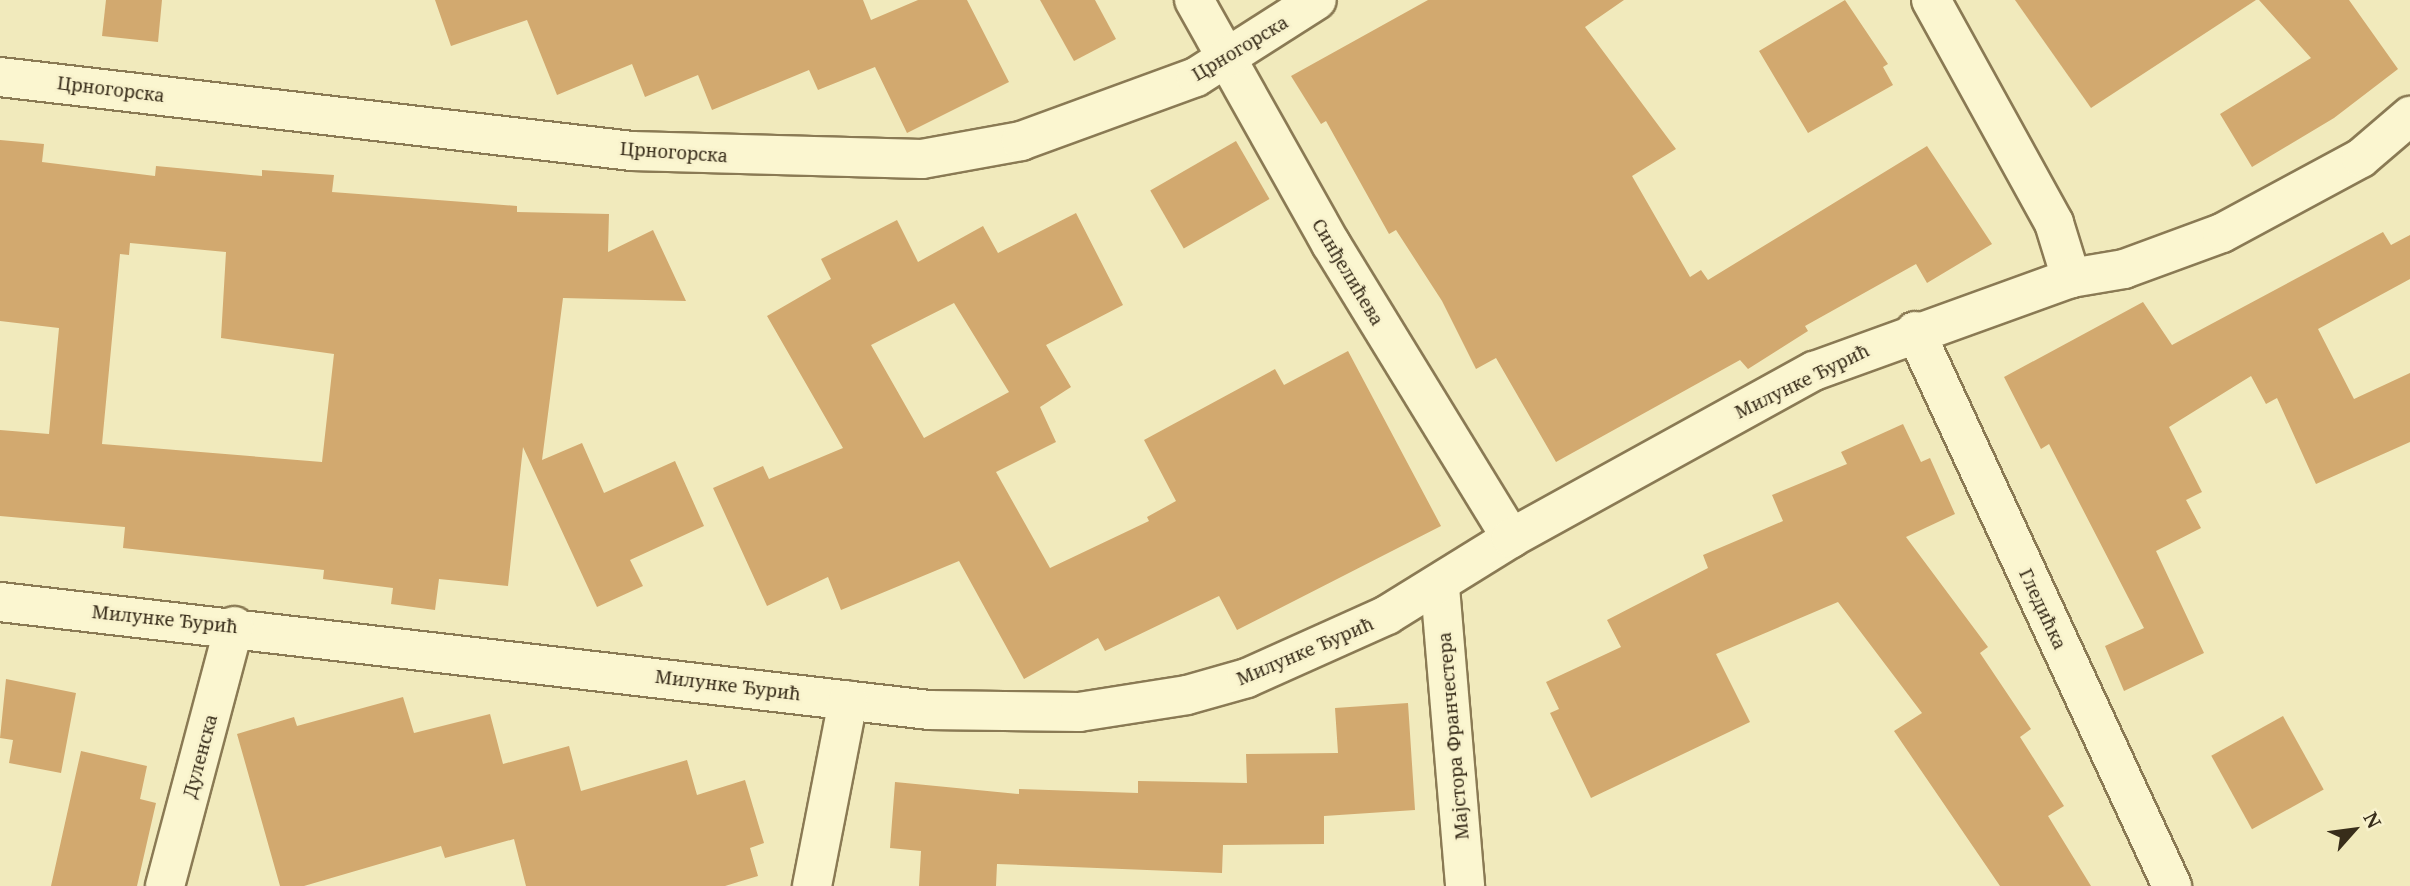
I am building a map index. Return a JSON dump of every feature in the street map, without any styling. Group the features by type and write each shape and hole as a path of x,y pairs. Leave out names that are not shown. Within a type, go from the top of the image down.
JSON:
{"street":[{"name":"Синђелићева","path":"1194,0 1225,62 1511,538"},
{"name":"Црногорска","path":"0,76 632,151 922,159 1021,141 1225,62 1317,0"},
{"path":"1931,0 2054,223 2071,278"},
{"name":"Милунке Ђурић","path":"0,602 234,626 848,699 1009,714 1079,712 1187,695 1320,648 1440,587 1511,538 1814,371 1915,331 2071,278 2124,269 2222,233 2361,158 2410,116"},
{"name":"Гледићка","path":"1915,331 2172,886"},
{"name":"Мајстора Франчестера","path":"1440,587 1465,886"},
{"name":"Дуленска","path":"164,886 234,626"},
{"path":"812,886 848,699"}],"building":[{"path":"106,0 162,0 158,42 102,36"},
{"path":"435,0 863,0 871,20 918,0 967,0 1009,82 907,133 875,67 818,90 809,70 712,110 698,75 645,97 632,64 557,95 527,20 451,46"},
{"path":"1040,0 1095,0 1116,39 1074,61"},
{"path":"1428,0 1624,0 1585,27 1676,149 1632,176 1690,277 1701,270 1708,280 1927,146 1992,244 1927,283 1916,264 1805,326 1808,331 1748,369 1740,360 1556,462 1496,358 1476,369 1442,301 1396,230 1389,234 1326,121 1321,124 1291,76"},
{"path":"1845,0 1888,64 1883,67 1893,85 1808,133 1759,51"},
{"path":"2015,0 2256,0 2091,108"},
{"path":"2259,0 2349,0 2398,69 2334,118 2252,167 2220,114 2311,58"},
{"path":"0,140 44,144 42,162 155,176 156,166 262,176 262,170 334,175 332,192 517,206 517,212 609,214 608,252 653,230 686,301 563,298 542,460 582,443 604,493 675,461 704,526 630,560 643,586 597,607 523,447 508,586 439,579 435,610 391,604 393,588 323,579 324,570 123,548 125,527 0,516 0,430 49,434 59,328 0,321","holes":["130,243 226,252 221,338 334,354 322,462 102,444 120,254 129,255"]},
{"path":"1236,141 1270,199 1184,249 1150,190"},
{"path":"1076,213 1123,305 1046,345 1071,387 1040,407 1056,442 996,472 1050,568 1149,521 1147,517 1176,501 1144,440 1275,369 1284,385 1348,351 1441,526 1237,630 1219,596 1105,651 1098,638 1024,679 959,561 841,610 828,577 767,606 713,488 763,466 769,479 843,448 767,316 831,279 821,259 897,220 918,262 983,226 998,253","holes":["954,303 1009,392 924,438 871,345"]},
{"path":"2383,232 2391,245 2410,235 2410,279 2318,329 2354,399 2410,373 2410,442 2316,484 2277,398 2266,404 2251,376 2169,427 2202,492 2186,500 2201,528 2156,551 2204,653 2124,691 2105,646 2144,628 2049,444 2041,449 2004,377 2143,302 2172,345"},
{"path":"1903,424 1921,462 1930,458 1955,514 1906,537 1988,647 1980,653 2031,729 2020,737 2064,806 2048,816 2091,886 2000,886 1894,731 1922,713 1838,602 1716,654 1750,722 1591,798 1550,713 1559,709 1546,682 1621,647 1607,620 1708,568 1703,555 1783,521 1772,495 1847,464 1841,452"},
{"path":"6,679 76,693 61,773 9,763 13,740 0,738"},
{"path":"403,697 414,733 490,714 503,764 569,746 581,791 687,760 697,795 745,780 764,843 750,848 758,876 725,886 526,886 514,839 445,858 441,846 304,886 280,886 237,734 294,717 297,726"},
{"path":"1408,703 1415,810 1324,816 1324,844 1223,845 1222,873 997,864 996,886 919,886 921,851 890,848 895,782 1019,794 1019,789 1138,793 1138,781 1247,783 1246,754 1338,753 1335,708"},
{"path":"2283,716 2324,789 2252,829 2211,756"},
{"path":"81,751 147,766 140,799 156,803 137,886 51,886"}]}
